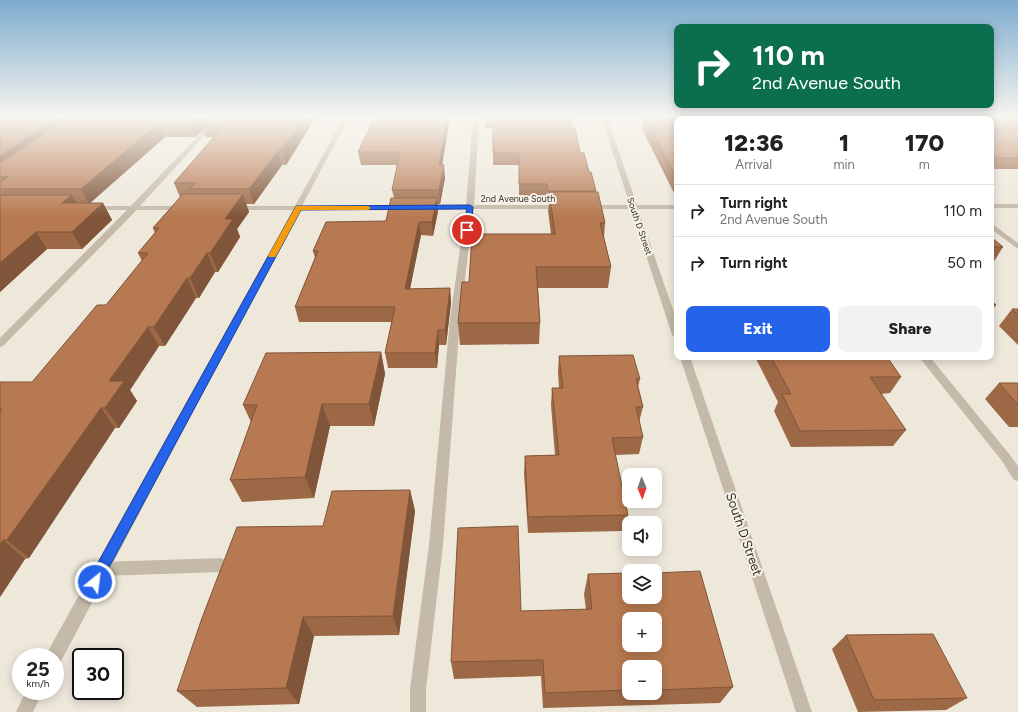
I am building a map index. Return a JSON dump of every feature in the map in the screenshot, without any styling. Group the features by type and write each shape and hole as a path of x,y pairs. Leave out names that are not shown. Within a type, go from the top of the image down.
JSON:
{"street":[{"path":"0,344 134,208 188,150"},
{"path":"59,648 330,150"},
{"path":"418,712 418,689 437,537 455,319 470,207 474,150"},
{"name":"South D Street","path":"615,150 674,326"},
{"path":"994,206 1018,206"},
{"name":"2nd Avenue South","path":"414,208 674,207"},
{"path":"86,208 196,208"},
{"path":"227,208 406,208"},
{"path":"994,227 1018,247"},
{"name":"South D Street","path":"686,360 804,712"},
{"path":"926,360 1006,458 1018,476"},
{"path":"102,569 221,565"},
{"path":"24,712 30,700"}],"building":[{"path":"0,150 9,150 0,156"},
{"path":"19,150 127,150 81,189 0,189 0,182 8,177 0,177 0,163"},
{"path":"202,150 281,150 278,151 249,189 190,189 195,183 174,183"},
{"path":"359,150 441,150 439,165 444,165 439,190 392,190 400,152 358,152"},
{"path":"493,150 579,150 580,153 584,153 596,191 548,191 547,184 519,184 519,153 493,153"},
{"path":"662,150 674,150 674,173"},
{"path":"994,150 1018,150 1018,158 994,158"},
{"path":"549,192 598,192 605,223 600,223 611,267 536,267 540,323 458,323 462,282 469,282 472,234 555,234"},
{"path":"183,194 243,194 225,219 233,219 210,253 207,253 190,278 187,278 154,327 148,327 109,381 124,381 105,408 101,408 7,540 3,540 0,545 0,412 2,409 0,409 0,382 32,382 97,305 106,305 148,253 138,253 159,228 153,228"},
{"path":"0,195 72,195 62,203 103,203 72,232 36,232 0,263"},
{"path":"391,198 437,198 432,222 419,222 405,289 450,288 445,330 438,330 435,353 385,353 395,307 295,307 318,251 313,251 326,222 386,221"},
{"path":"994,240 1003,247 994,247"},
{"path":"1012,309 1018,309 1018,315"},
{"path":"381,352 369,404 322,404 305,477 230,480 257,405 243,405 266,353"},
{"path":"633,355 640,379 636,379 643,407 636,407 643,437 612,438 622,486 622,508 627,508 628,515 528,517 525,456 559,455 552,388 563,388 559,356"},
{"path":"773,360 889,360 901,377 870,377 906,430 800,431 782,394 791,394"},
{"path":"999,383 1018,383 1018,405"},
{"path":"410,490 393,616 303,617 286,688 177,691 202,618 237,527 323,526 332,491"},
{"path":"518,526 521,611 592,609 588,574 622,573 622,604 662,604 662,573 700,571 733,687 662,690 662,660 622,660 622,690 545,693 543,660 451,662 458,528"},
{"path":"933,634 967,698 874,700 846,635"}],"slow traffic":[{"path":"272,256 298,208 368,208"}],"route":[{"path":"95,582 298,208 470,207 467,230"}]}
